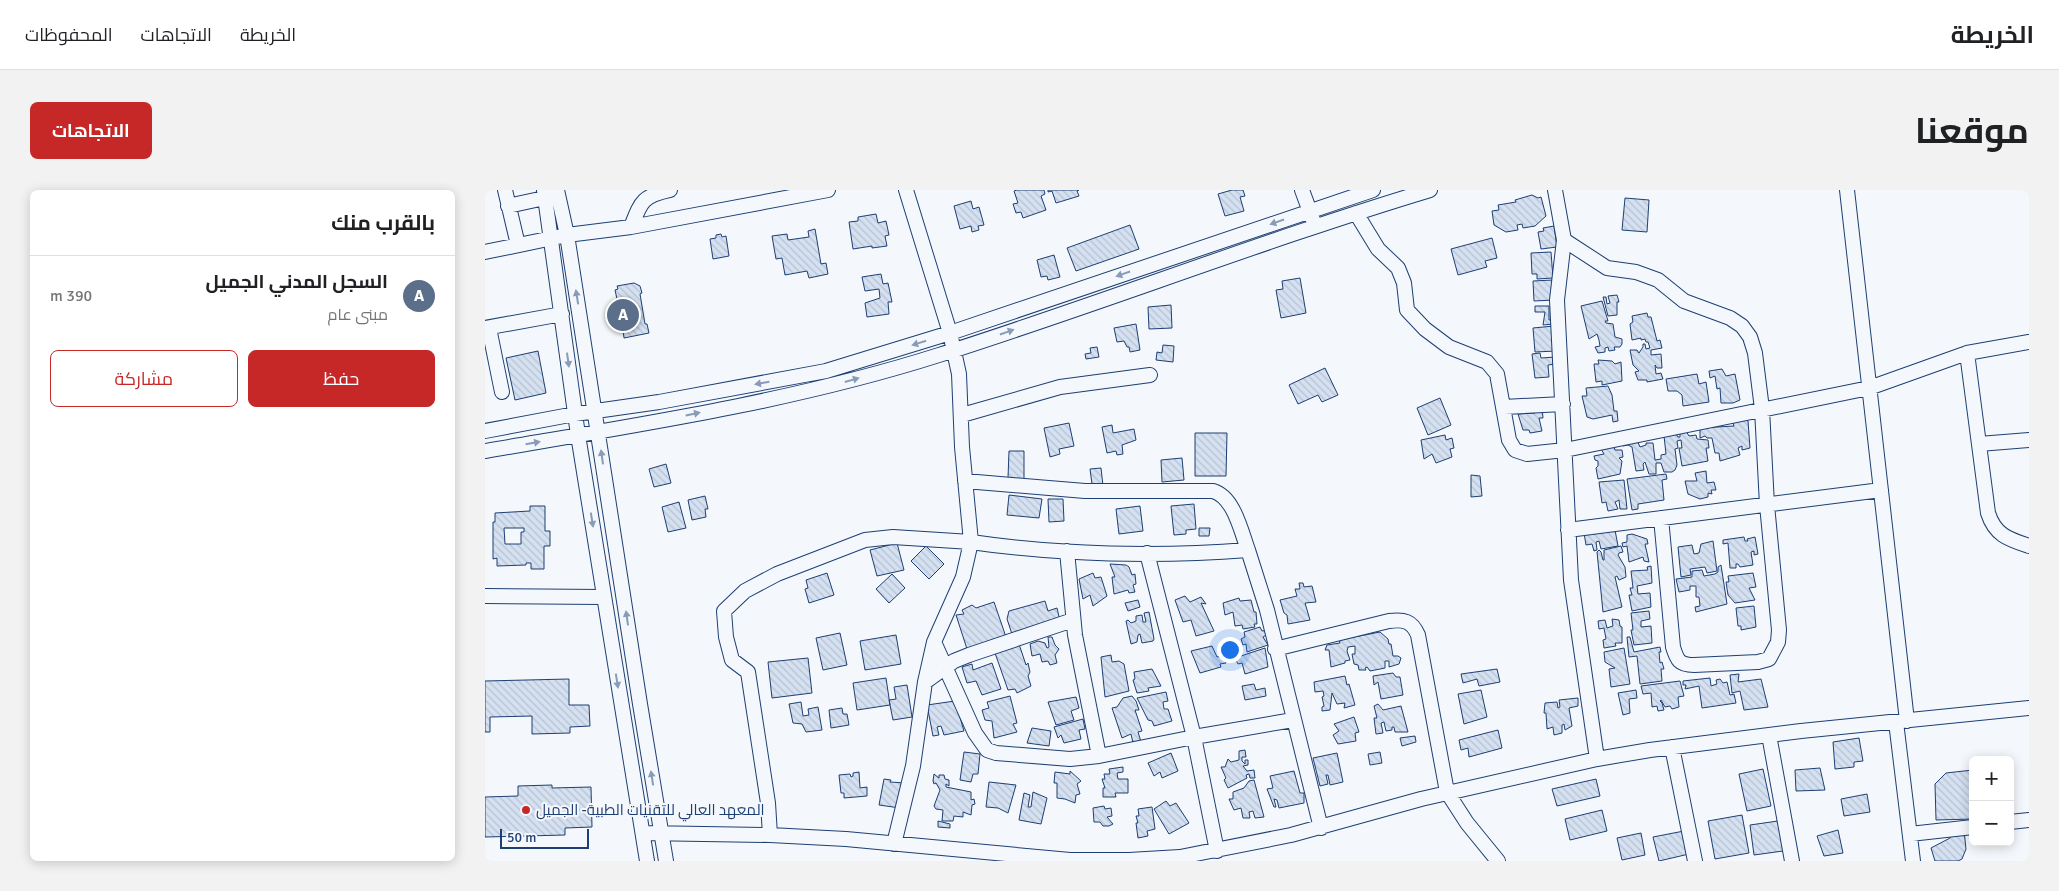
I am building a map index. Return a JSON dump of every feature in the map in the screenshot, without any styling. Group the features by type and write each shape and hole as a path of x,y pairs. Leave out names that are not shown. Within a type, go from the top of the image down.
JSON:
{"street":[{"path":"505,190 518,245"},
{"path":"631,227 639,206 645,199 652,194 670,190"},
{"path":"485,252 828,190"},
{"path":"894,844 913,766 925,682 934,642 963,577 971,542 965,481 959,374 955,350 906,190"},
{"path":"1303,190 1315,226"},
{"path":"485,431 575,414 659,402 826,371 950,333 1373,190"},
{"path":"485,451 578,436 830,386 955,350 1315,226 1430,190"},
{"path":"1555,190 1565,240 1557,300 1571,580 1597,759"},
{"path":"1847,190 1881,490 1913,861"},
{"path":"508,206 551,193"},
{"path":"551,193 567,236 666,861"},
{"path":"551,193 550,239 578,436 647,861"},
{"path":"1356,213 1378,249 1397,268 1405,283 1407,310 1425,329 1449,347 1487,362 1497,374 1509,440 1515,450 1527,454 1565,450 1869,388 1967,353 2029,342"},
{"path":"1565,240 1607,268 1636,272 1658,280 1684,301 1730,318 1742,326 1750,337 1755,353 1762,409 1767,505 1778,636 1774,652 1769,659 1758,662 1684,665 1677,659 1673,647 1661,518"},
{"path":"502,392 487,328 562,314"},
{"path":"1967,353 1985,492 1991,521 1995,528 2003,535 2029,546"},
{"path":"962,415 1060,387 1150,375"},
{"path":"1504,407 1563,404"},
{"path":"1979,444 2029,440"},
{"path":"965,481 1085,491 1219,492 1230,506 1248,550 1267,610 1275,649 1321,828"},
{"path":"1568,530 1881,490"},
{"path":"770,835 768,803 748,672 732,660 726,637 724,611 745,591 777,574 865,540 893,537 971,542 1010,548 1067,551 1147,553 1248,550"},
{"path":"1067,551 1073,620 1099,756"},
{"path":"1147,553 1225,854"},
{"path":"485,596 603,597"},
{"path":"1275,649 1398,619 1414,625 1418,635 1447,792 1467,823 1498,861"},
{"path":"925,682 955,661 969,655 1073,620"},
{"path":"934,642 975,733 987,750 996,753 1054,758 1099,756 1293,720"},
{"path":"643,833 770,835 1070,860 1146,859 1225,854 1447,792 1597,759 1672,747 1769,735 2029,708"},
{"path":"1769,735 1792,861"},
{"path":"1672,747 1695,861"},
{"path":"2014,822 2029,820"},
{"path":"1910,834 1969,827"}],"building":[{"path":"1044,190 1045,194 1041,196 1046,210 1023,218 1021,212 1016,213 1013,204 1018,203 1014,191"},
{"path":"1048,190 1079,190 1077,191 1079,196 1056,203 1052,191 1048,192"},
{"path":"1232,190 1243,190 1245,196 1240,197 1244,211 1225,216 1218,194"},
{"path":"1532,195 1538,198 1541,197 1546,216 1535,226 1523,228 1522,224 1517,225 1518,230 1506,232 1494,225 1492,211 1499,210 1498,205 1516,202 1515,200"},
{"path":"1625,198 1649,200 1647,232 1622,230"},
{"path":"971,201 973,209 979,207 984,225 978,226 979,230 972,232 971,226 960,229 954,206"},
{"path":"876,214 878,223 886,221 889,235 885,236 887,246 853,249 849,222 858,221 858,217"},
{"path":"1130,225 1139,249 1076,271 1067,248"},
{"path":"1554,226 1557,247 1541,249 1538,232 1544,231 1543,228"},
{"path":"815,229 821,264 826,263 828,274 809,278 807,271 785,275 782,258 776,259 772,236 787,234 788,240 809,237 808,231"},
{"path":"721,234 722,237 726,236 729,256 713,259 710,239 716,238 716,235"},
{"path":"1492,238 1497,258 1485,261 1487,267 1458,275 1451,249"},
{"path":"1551,252 1553,278 1537,279 1537,274 1532,274 1531,253"},
{"path":"1054,255 1060,277 1048,280 1047,276 1041,277 1037,260"},
{"path":"881,274 883,284 888,283 892,302 888,302 889,314 867,317 865,303 880,298 879,289 865,291 862,277"},
{"path":"1300,278 1306,313 1281,318 1276,290 1283,289 1282,281"},
{"path":"1553,280 1554,300 1534,301 1533,281"},
{"path":"634,283 640,286 645,324 647,324 649,333 624,338 619,298 617,299 615,290 618,289 617,286"},
{"path":"1617,295 1619,302 1617,302 1617,315 1608,316 1603,297 1606,297 1607,304 1610,303 1608,296"},
{"path":"1602,301 1608,321 1605,321 1606,323 1613,324 1615,337 1622,339 1622,344 1620,347 1614,347 1615,350 1609,351 1608,347 1605,348 1605,352 1598,353 1595,347 1600,346 1597,334 1589,339 1581,306"},
{"path":"1171,305 1172,328 1149,329 1148,307"},
{"path":"1535,306 1549,306 1549,320 1553,320 1553,324 1543,325 1545,312 1535,312"},
{"path":"1647,313 1648,317 1651,317 1657,341 1660,340 1662,348 1651,350 1651,355 1661,354 1662,368 1657,368 1655,365 1656,374 1661,373 1663,379 1647,382 1647,380 1638,380 1635,372 1639,371 1633,365 1630,350 1637,350 1639,353 1643,344 1645,344 1646,349 1650,348 1645,339 1632,340 1630,324 1633,322 1632,316"},
{"path":"1136,324 1140,350 1130,352 1129,347 1127,347 1124,341 1117,342 1114,328"},
{"path":"1554,326 1556,351 1535,352 1533,328"},
{"path":"1163,345 1174,346 1173,362 1156,360 1157,352 1162,353"},
{"path":"1097,347 1099,357 1086,359 1085,354 1091,353 1090,348"},
{"path":"538,351 546,393 515,400 506,358"},
{"path":"1540,353 1541,358 1556,357 1556,364 1548,365 1549,377 1535,378 1532,354"},
{"path":"1598,360 1612,361 1615,364 1621,362 1622,381 1602,385 1602,381 1596,382 1594,364 1599,364"},
{"path":"1325,368 1338,395 1322,402 1318,395 1298,404 1289,385"},
{"path":"1722,369 1726,376 1735,374 1740,400 1733,403 1721,403 1720,388 1717,389 1715,376 1710,378 1709,371"},
{"path":"1697,374 1699,384 1706,382 1709,402 1683,406 1682,395 1677,391 1668,391 1666,379"},
{"path":"1608,386 1612,395 1614,411 1617,411 1618,421 1613,422 1612,415 1593,419 1587,417 1582,396 1587,396 1586,388"},
{"path":"1440,398 1451,425 1428,435 1417,408"},
{"path":"1535,407 1542,407 1543,418 1539,418 1542,431 1530,433 1529,430 1523,430 1518,414 1535,413"},
{"path":"1742,417 1748,421 1750,448 1742,450 1742,446 1738,448 1740,455 1720,461 1719,453 1715,453 1712,438 1705,436 1700,438 1700,428 1734,426 1733,423"},
{"path":"1069,423 1074,446 1059,449 1060,454 1050,457 1044,428"},
{"path":"1112,425 1113,433 1134,429 1136,440 1122,445 1123,454 1117,455 1116,451 1107,453 1102,427"},
{"path":"1686,431 1689,436 1696,435 1697,439 1708,440 1709,448 1706,448 1708,461 1682,466 1679,448 1682,448 1681,440 1677,441 1678,448 1675,449 1677,465 1672,472 1664,472 1661,463 1656,463 1656,474 1649,474 1645,462 1643,464 1644,470 1636,471 1632,447 1628,445 1623,446 1621,442 1637,440 1640,447 1646,445 1646,443 1653,443 1655,460 1661,459 1661,455 1666,454 1664,436 1676,434 1680,437 1680,432"},
{"path":"1195,433 1227,433 1226,476 1195,476"},
{"path":"1445,435 1446,440 1452,438 1454,448 1450,449 1452,457 1436,463 1432,454 1424,459 1421,440"},
{"path":"1614,447 1615,450 1622,450 1623,457 1619,458 1622,461 1620,474 1598,479 1596,468 1598,461 1595,460 1594,456 1604,454 1601,449"},
{"path":"1009,451 1024,451 1024,479 1008,478"},
{"path":"1182,458 1184,480 1162,482 1161,460"},
{"path":"666,464 671,483 654,487 649,469"},
{"path":"1101,468 1103,486 1092,484 1090,469"},
{"path":"1706,471 1707,483 1714,482 1716,490 1711,490 1712,494 1708,493 1708,497 1700,499 1688,494 1685,481 1697,481 1695,473"},
{"path":"1666,474 1667,479 1662,480 1664,500 1638,504 1638,509 1632,510 1627,479"},
{"path":"1471,475 1480,476 1482,496 1471,497"},
{"path":"1624,480 1627,509 1620,509 1619,500 1615,502 1618,509 1608,511 1606,502 1602,503 1599,482"},
{"path":"1009,495 1042,499 1039,518 1007,515"},
{"path":"705,496 708,509 705,509 706,517 692,520 688,500"},
{"path":"1048,499 1063,499 1064,521 1049,522"},
{"path":"679,502 686,528 668,532 662,507"},
{"path":"1194,504 1196,529 1186,530 1186,534 1174,535 1171,506"},
{"path":"530,506 545,506 545,531 550,531 550,546 544,546 544,569 531,569 531,563 526,563 526,565 497,566 497,558 493,559 493,522 495,522 495,513 530,511","holes":["504,528 524,528 524,532 521,532 521,544 505,544"]},
{"path":"1140,506 1143,531 1119,534 1116,509"},
{"path":"1199,528 1210,528 1209,536 1199,536"},
{"path":"1615,530 1618,546 1601,549 1599,541 1596,542 1597,550 1594,551 1592,544 1586,545 1584,533"},
{"path":"1632,534 1647,539 1648,544 1645,544 1649,562 1644,561 1643,557 1629,562 1627,546 1623,547 1622,543 1627,542 1627,535"},
{"path":"1744,537 1745,541 1748,541 1747,539 1755,537 1758,554 1754,555 1754,551 1751,552 1753,565 1740,567 1736,564 1736,568 1730,568 1728,543 1723,544 1723,540"},
{"path":"1713,541 1717,571 1707,573 1705,567 1690,569 1691,575 1681,577 1678,547 1692,545 1694,554 1699,553 1701,544"},
{"path":"897,543 904,570 877,576 870,550"},
{"path":"926,546 944,564 929,579 911,561"},
{"path":"1621,546 1623,552 1618,555 1625,567 1626,577 1619,580 1617,576 1615,577 1622,607 1603,612 1597,552 1599,550 1601,552 1604,560 1604,550"},
{"path":"1110,564 1126,565 1129,567 1132,575 1135,574 1136,584 1133,585 1135,592 1129,593 1128,590 1114,594 1112,577 1115,577"},
{"path":"1721,565 1727,604 1696,612 1695,607 1700,606 1699,597 1696,597 1696,586 1690,586 1690,590 1679,592 1676,579 1692,577 1692,571 1702,570 1704,576 1715,574"},
{"path":"1651,566 1652,583 1637,586 1638,594 1650,593 1651,607 1632,611 1629,595 1632,595 1630,588 1633,588 1631,571 1648,570 1647,567"},
{"path":"827,573 834,595 809,603 805,589 808,588 806,580"},
{"path":"1093,573 1095,578 1101,577 1107,596 1093,606 1090,595 1083,599 1079,579"},
{"path":"1753,573 1756,587 1749,588 1755,600 1735,603 1728,595 1726,582 1729,582 1728,576"},
{"path":"892,574 905,588 889,603 876,589"},
{"path":"1299,583 1303,583 1304,587 1312,586 1316,602 1305,603 1310,620 1288,624 1287,615 1284,613 1280,600 1297,596 1295,589 1300,589"},
{"path":"1185,596 1190,602 1201,597 1206,604 1201,603 1214,631 1196,636 1191,620 1183,622 1175,600"},
{"path":"1239,598 1240,601 1251,600 1254,612 1256,612 1257,624 1254,624 1255,627 1243,629 1242,625 1235,626 1233,612 1225,615 1223,603"},
{"path":"1138,600 1140,607 1128,611 1125,603"},
{"path":"1045,601 1048,611 1057,608 1060,621 1012,634 1007,619 1009,611"},
{"path":"994,602 1006,637 967,649 956,615 964,614 962,610 972,605 976,608"},
{"path":"1754,606 1756,627 1741,630 1741,626 1738,626 1736,608"},
{"path":"1649,611 1650,619 1641,621 1641,627 1651,626 1652,643 1634,645 1631,630 1633,630 1631,613"},
{"path":"1149,612 1153,641 1142,643 1140,634 1138,635 1137,642 1131,644 1126,621 1128,620 1131,623 1136,621 1136,616 1142,615 1143,622 1146,622 1144,613"},
{"path":"1612,619 1619,620 1622,627 1622,643 1615,643 1616,646 1604,648 1603,640 1606,639 1604,628 1599,629 1598,621 1605,620 1607,628 1613,626"},
{"path":"1260,627 1262,631 1267,630 1268,634 1263,637 1268,645 1247,652 1246,644 1243,645 1241,639 1245,637 1244,632"},
{"path":"1380,632 1391,644 1393,656 1401,658 1399,664 1389,667 1389,661 1385,661 1385,668 1370,671 1367,667 1365,668 1366,670 1359,670 1358,665 1354,664 1352,654 1355,654 1355,646 1348,647 1347,651 1350,660 1331,667 1329,650 1325,650 1327,645 1340,643 1339,640"},
{"path":"840,633 847,665 823,670 816,638"},
{"path":"896,635 901,664 865,670 860,641"},
{"path":"1048,637 1052,637 1059,649 1055,655 1057,663 1050,665 1048,661 1042,662 1040,654 1032,656 1030,644 1038,641 1045,643 1047,648 1049,647"},
{"path":"1627,637 1630,637 1634,652 1660,647 1660,663 1662,662 1664,669 1661,669 1662,681 1640,684 1637,656 1629,657"},
{"path":"1019,644 1026,665 1028,663 1030,672 1028,676 1031,686 1017,693 1015,689 1008,690 995,653"},
{"path":"1212,646 1217,657 1223,656 1226,663 1220,664 1221,667 1200,673 1191,651"},
{"path":"1265,648 1268,667 1245,674 1242,663 1238,664 1235,658"},
{"path":"1624,648 1630,684 1611,687 1609,669 1615,668 1605,662 1604,652"},
{"path":"1111,655 1112,662 1119,661 1124,664 1129,691 1105,697 1101,657"},
{"path":"808,658 812,693 772,698 768,662"},
{"path":"992,663 1001,689 982,695 976,681 967,683 962,667 972,664 973,670"},
{"path":"1152,669 1161,686 1148,688 1149,691 1137,693 1133,680 1135,679 1134,672"},
{"path":"1497,669 1500,682 1479,686 1477,679 1463,683 1461,674"},
{"path":"1393,673 1396,677 1400,677 1403,695 1381,699 1378,682 1374,685 1373,676"},
{"path":"1739,674 1738,682 1761,679 1768,707 1744,710 1740,691 1732,693 1730,675"},
{"path":"1345,676 1355,705 1344,708 1345,703 1337,704 1332,693 1330,710 1322,711 1324,706 1323,691 1315,692 1314,682"},
{"path":"886,678 890,705 857,710 853,683"},
{"path":"1710,678 1711,686 1717,684 1716,680 1720,679 1723,683 1727,682 1730,695 1734,694 1736,703 1702,708 1699,686 1685,689 1686,685 1683,685 1683,681"},
{"path":"569,679 569,705 589,705 590,726 570,727 570,733 532,734 532,716 490,717 490,732 485,732 485,681"},
{"path":"1680,681 1684,696 1678,697 1679,707 1672,709 1670,706 1665,707 1661,700 1664,710 1658,711 1657,706 1652,707 1651,693 1643,694 1641,686"},
{"path":"1254,684 1256,690 1265,688 1266,696 1245,700 1242,686"},
{"path":"907,685 912,717 893,720 889,700 896,699 894,687"},
{"path":"1481,690 1487,717 1464,724 1458,694"},
{"path":"1636,690 1637,698 1629,699 1630,713 1623,715 1618,693"},
{"path":"1166,692 1168,701 1163,702 1164,709 1168,709 1172,721 1154,726 1152,721 1148,720 1137,698"},
{"path":"1010,696 1017,723 1013,724 1017,732 994,738 992,721 985,720 982,710 989,708 987,702"},
{"path":"1132,696 1139,710 1135,710 1142,731 1138,732 1141,742 1133,743 1131,734 1122,738 1112,708 1117,707 1123,698"},
{"path":"1076,697 1079,708 1071,711 1074,720 1056,725 1048,702"},
{"path":"1578,698 1578,706 1569,708 1572,726 1565,730 1564,724 1562,725 1562,733 1554,735 1553,727 1547,729 1546,713 1544,713 1545,703 1557,702 1558,708 1560,707 1559,700"},
{"path":"955,701 964,731 944,735 941,726 937,727 939,735 933,736 927,705"},
{"path":"801,702 803,716 809,715 808,709 818,707 822,730 806,732 802,724 793,723 789,704"},
{"path":"1378,704 1383,710 1401,706 1408,732 1395,732 1394,727 1392,727 1392,730 1386,731 1384,722 1381,723 1383,733 1376,734 1374,718 1377,718 1374,706"},
{"path":"842,708 843,714 847,714 849,725 831,728 829,710"},
{"path":"1354,717 1359,732 1355,733 1356,741 1338,744 1333,735 1339,731 1334,724"},
{"path":"1083,719 1085,729 1079,730 1081,739 1064,743 1061,735 1058,738 1054,727"},
{"path":"1032,728 1051,731 1049,746 1027,743"},
{"path":"1498,730 1502,748 1469,757 1468,748 1461,750 1459,740"},
{"path":"1415,736 1416,742 1402,746 1400,738"},
{"path":"1859,738 1863,761 1854,762 1854,767 1835,769 1833,742"},
{"path":"1245,750 1246,757 1242,757 1242,761 1245,764 1245,760 1248,760 1248,765 1243,766 1247,771 1254,770 1255,778 1250,778 1249,774 1246,775 1247,778 1228,788 1221,767 1225,767 1228,759 1231,762 1239,760 1239,751"},
{"path":"964,752 980,754 978,774 973,774 971,782 960,780"},
{"path":"1380,752 1382,763 1370,765 1368,754"},
{"path":"1171,753 1178,771 1162,778 1160,772 1154,776 1148,763"},
{"path":"1337,753 1343,782 1330,785 1328,775 1326,775 1328,784 1320,786 1313,758"},
{"path":"1123,767 1123,772 1117,773 1118,779 1128,779 1128,793 1115,793 1116,797 1103,797 1103,788 1105,788 1102,779 1105,779 1104,774 1110,774 1109,769"},
{"path":"1820,768 1825,790 1796,791 1795,770"},
{"path":"1763,769 1771,806 1747,811 1739,774"},
{"path":"1969,770 1969,819 1936,820 1935,784 1946,773"},
{"path":"1070,771 1081,781 1077,784 1080,794 1076,795 1075,803 1057,798 1057,783 1054,783 1055,772 1070,774"},
{"path":"1294,771 1300,793 1304,793 1304,803 1279,808 1277,800 1274,799 1276,807 1274,807 1267,789 1273,788 1270,776"},
{"path":"859,772 860,788 867,787 867,796 844,798 844,793 841,793 839,775 850,774 851,777 853,773"},
{"path":"934,774 939,778 939,775 944,775 945,779 949,780 949,786 946,784 946,787 971,792 971,800 974,799 975,804 972,805 971,815 963,812 963,817 954,816 953,821 942,821 943,810 936,809 934,806 940,790 936,783 934,784"},
{"path":"884,779 891,780 890,782 905,783 900,808 879,805"},
{"path":"1596,779 1600,796 1557,806 1552,789"},
{"path":"1254,780 1264,817 1255,818 1253,811 1249,812 1250,818 1243,818 1241,808 1234,810 1229,799 1233,799 1233,792 1244,788 1249,781"},
{"path":"989,782 1016,785 1008,813 998,808 986,807"},
{"path":"552,785 552,788 591,787 592,827 565,828 565,835 485,837 485,797 518,796 518,786"},
{"path":"1033,792 1047,798 1041,824 1019,820 1024,793 1030,795 1028,807 1031,807"},
{"path":"1867,794 1870,812 1844,816 1841,799"},
{"path":"1166,801 1170,806 1176,803 1189,823 1169,834 1154,809"},
{"path":"1104,806 1105,809 1111,808 1112,816 1107,817 1113,824 1109,826 1103,826 1100,822 1094,822 1093,808"},
{"path":"1152,807 1155,829 1147,831 1148,836 1138,838 1136,816 1139,816 1138,809"},
{"path":"1602,810 1607,831 1570,840 1565,819"},
{"path":"1742,815 1749,853 1715,859 1708,821"},
{"path":"938,821 950,824 950,828 938,827"},
{"path":"1778,821 1783,851 1754,855 1750,825"},
{"path":"1838,830 1843,853 1824,856 1817,836"},
{"path":"1964,830 1966,849 1962,859 1958,861 1935,861 1931,848 1950,838 1952,832"},
{"path":"1684,831 1689,854 1659,861 1653,837"},
{"path":"1641,833 1645,855 1622,860 1617,838"}],"place":[{"name":"السجل المدني الجميل","path":"623,315"},
{"name":"المعهد العالي للتقنيات الطبية- الجميل","path":"526,810"}]}
